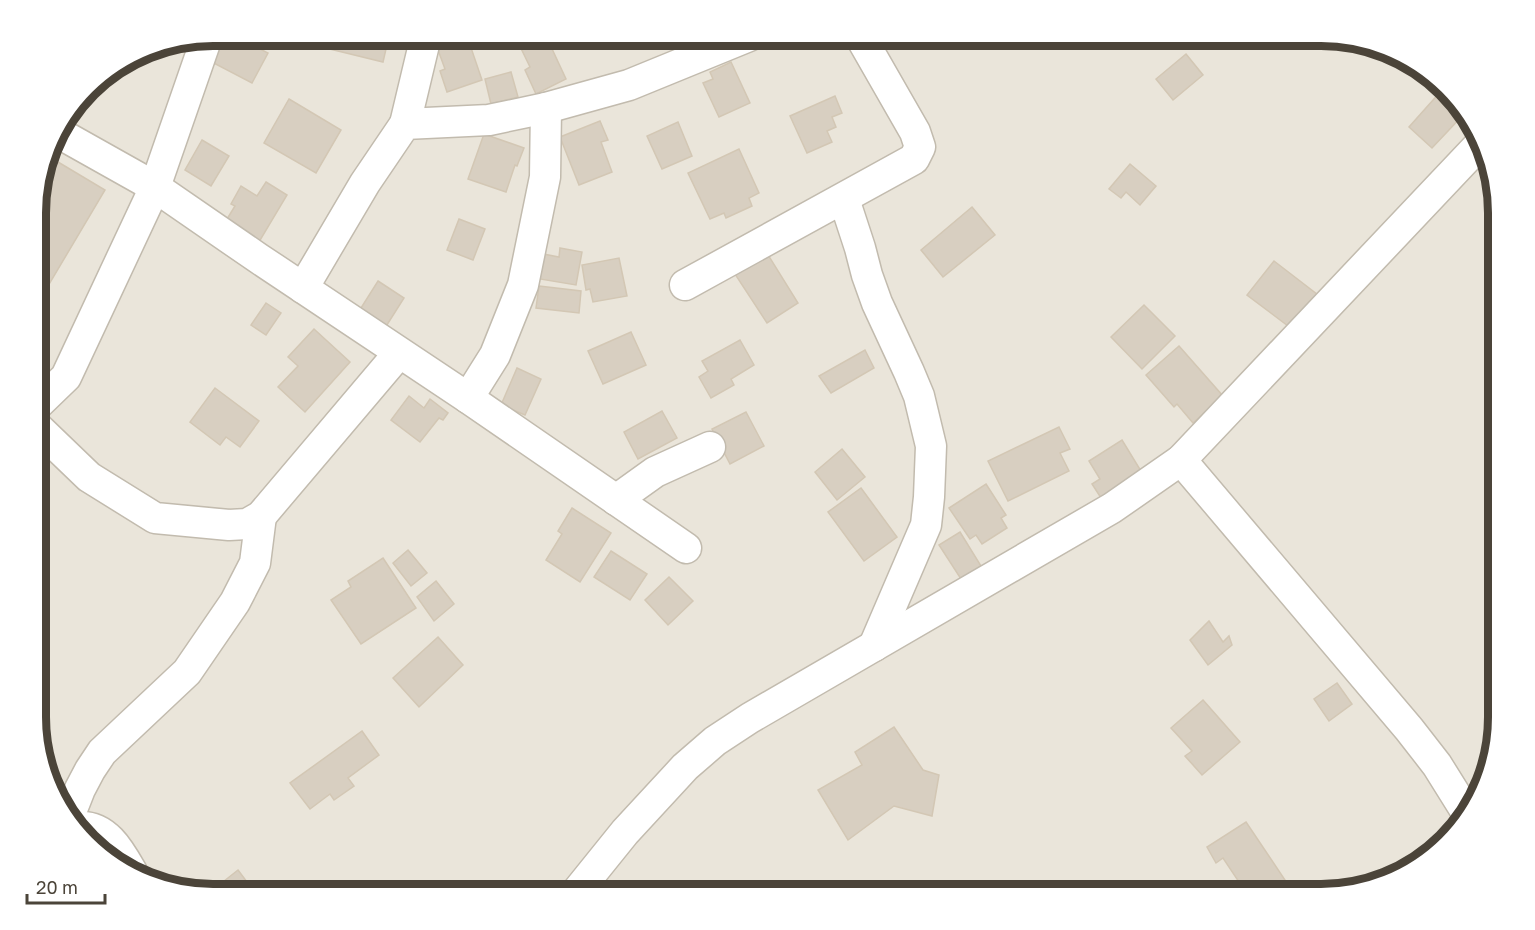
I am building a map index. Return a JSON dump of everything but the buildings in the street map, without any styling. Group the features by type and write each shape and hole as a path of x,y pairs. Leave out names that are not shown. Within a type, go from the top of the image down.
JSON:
{"street":[{"path":"46,397 66,376 155,187 203,47"},
{"path":"303,288 365,183 405,124 423,47"},
{"path":"405,124 489,120 546,108 629,86 723,47"},
{"path":"685,285 914,159 920,147 915,132 866,47"},
{"path":"468,398 495,355 523,285 545,177 546,108"},
{"path":"66,137 155,187 686,548"},
{"path":"583,884 625,832 685,767 715,741 1112,508 1181,460 1475,149"},
{"path":"844,199 877,303 919,396 931,446 926,525 874,646"},
{"path":"46,435 89,477 155,518 229,525 247,524 261,516 399,353"},
{"path":"616,500 655,472 710,447"},
{"path":"1181,460 1408,729 1437,765 1462,806"},
{"path":"73,806 90,770 102,752 187,672 235,602 255,563 261,516"},
{"path":"89,827 104,833 122,856"}],"shaded area":[{"path":"1321,47 1364,52 1405,69 1439,96 1466,130 1480,160 1488,203 1488,727 1480,770 1466,800 1447,826 1414,855 1375,875 1332,883 214,884 171,878 130,861 104,842 75,809 55,770 48,738 46,716 46,214 55,160 69,130 81,112 104,88 130,69 160,55 192,48"}]}
